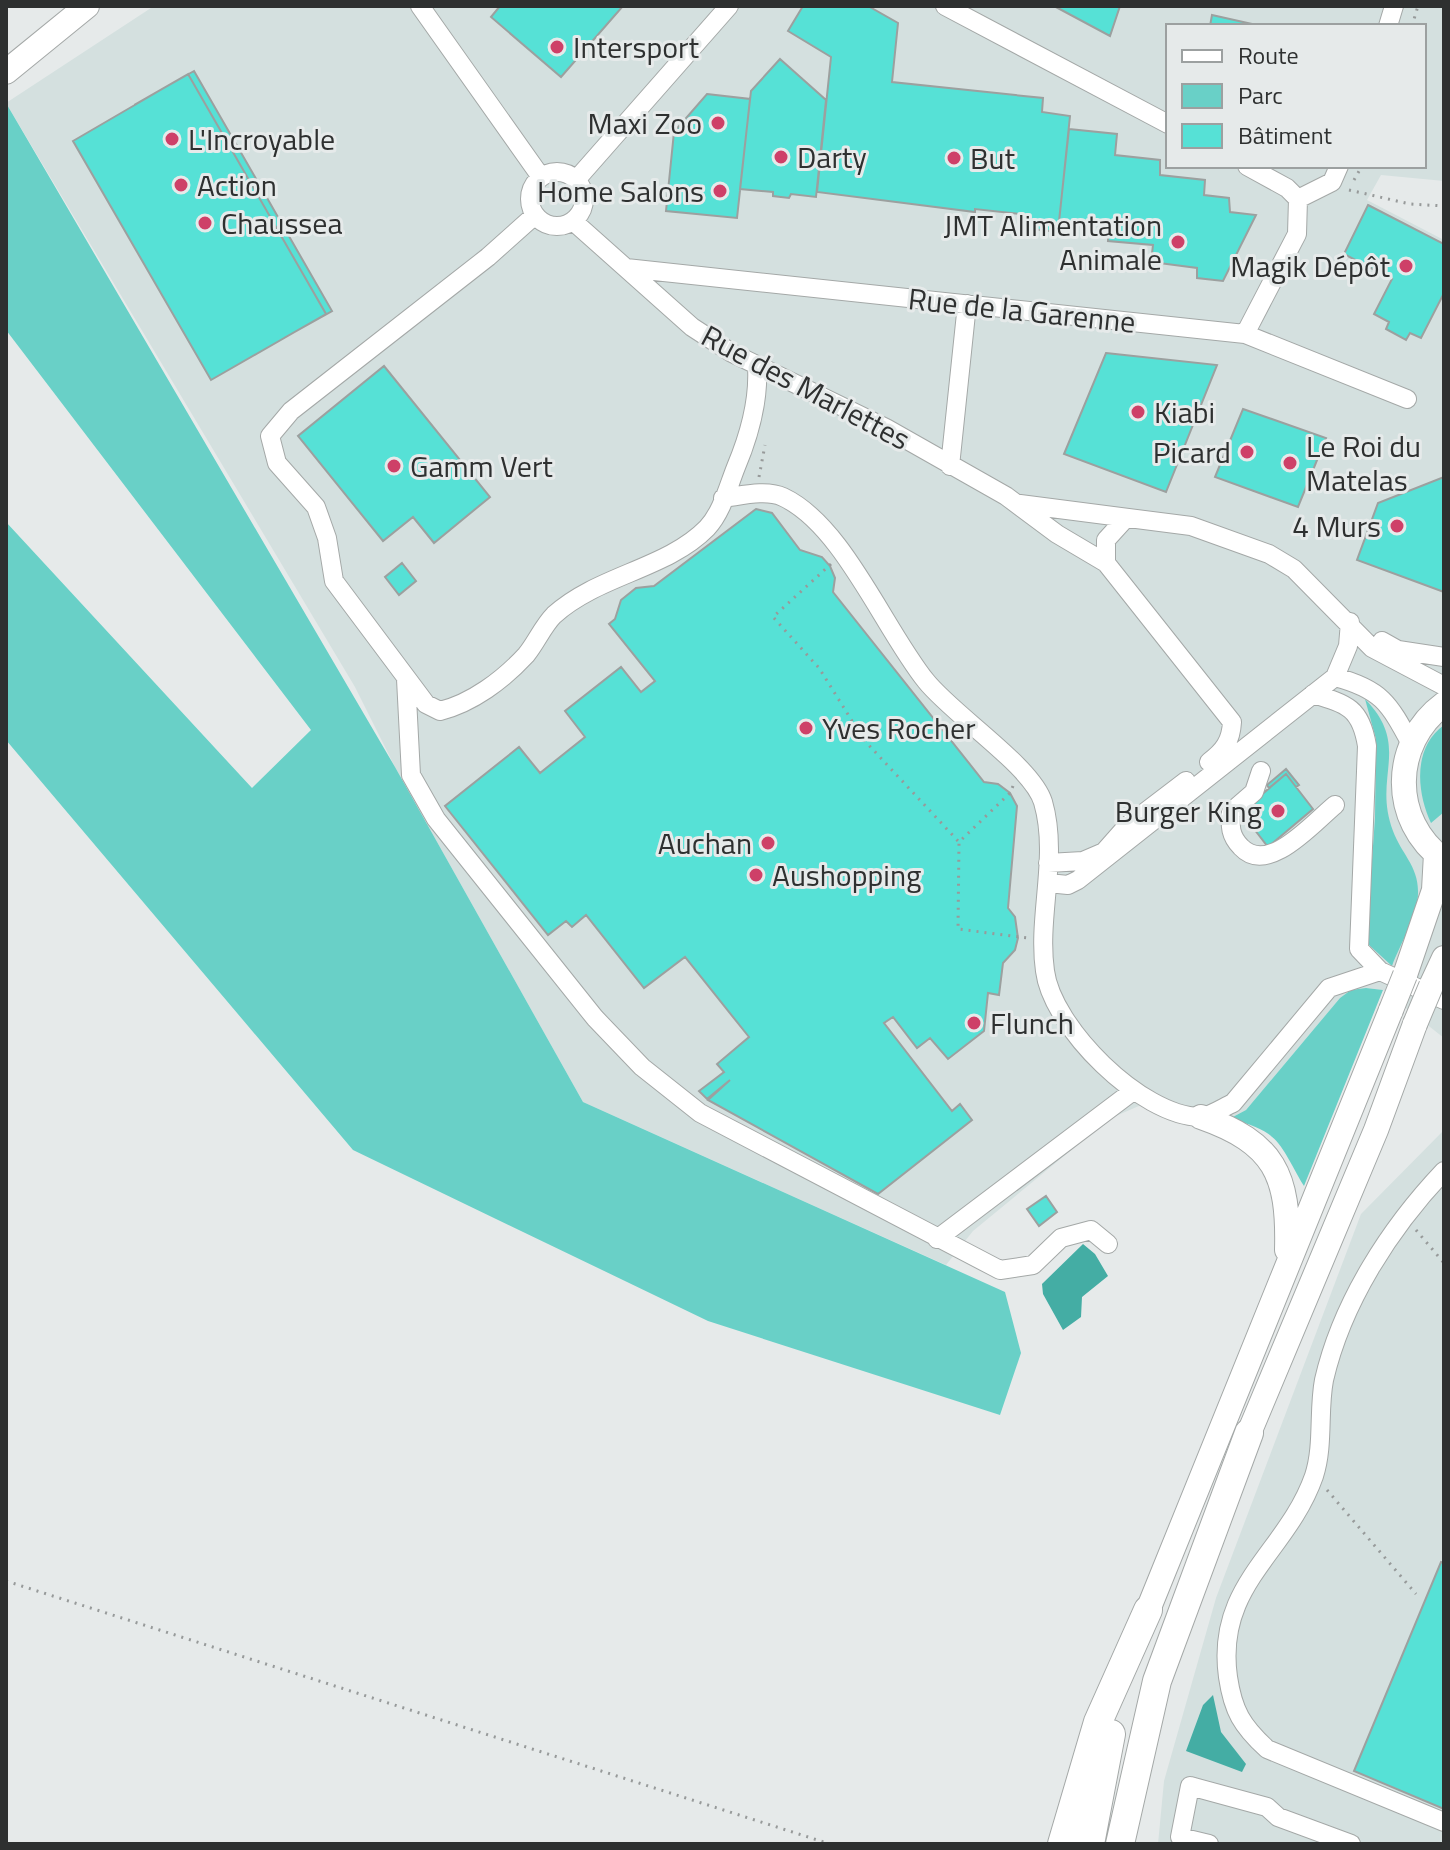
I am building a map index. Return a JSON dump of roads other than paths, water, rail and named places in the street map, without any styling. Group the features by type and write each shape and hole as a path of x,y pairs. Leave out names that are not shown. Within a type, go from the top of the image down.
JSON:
{"highway":[{"path":"1120,1844 1157,1681 1249,1433"},
{"path":"1062,1844 1098,1722 1148,1610"},
{"path":"1090,1844 1112,1728 1148,1610"}],"main road":[{"path":"6,72 87,6"},
{"path":"1148,1610 1405,975 1430,905 1440,857 1422,840 1405,803 1405,763 1411,744 1426,720 1444,704"},
{"path":"1249,1433 1376,1130 1415,1024 1437,993 1444,958"},
{"path":"1201,1117 1254,1142 1275,1166 1287,1200 1287,1266"}],"street":[{"path":"576,180 729,6"},
{"path":"945,6 1166,123"},
{"path":"424,8 541,177"},
{"path":"1245,334 1297,234 1298,199 1287,188 1251,168"},
{"path":"559,172 576,180 581,187 584,206 573,221 557,226 535,215 531,191 541,177 559,172"},
{"path":"1298,199 1335,174"},
{"path":"535,215 291,411 270,436 277,463 316,507 327,538 334,581 426,704 440,711 464,705 526,655 552,617 586,590 667,555 706,529 745,445 758,388 757,367"},
{"name":"Rue des Marlettes","path":"573,221 692,327 757,367 847,407 1016,504 1057,534 1106,563 1232,722"},
{"name":"Rue de la Garenne","path":"626,268 1245,334 1407,399"},
{"path":"950,466 967,304"},
{"path":"723,498 757,493 782,496 843,551 926,682 1019,769 1043,800 1048,863 1044,938 1049,993 1101,1061 1133,1091 1148,1101 1201,1117 1233,1103 1329,988 1380,971"},
{"name":"Rue des Marlettes","path":"1016,504 1191,526 1269,554 1294,569 1350,622"},
{"path":"1106,563 1106,540 1126,518"},
{"path":"1048,883 1068,885 1078,880 1159,819 1269,726 1335,677 1348,646 1350,622"},
{"path":"1350,622 1398,650 1444,657"},
{"path":"1350,622 1372,648 1444,686"},
{"path":"1335,677 1370,687 1393,711 1411,744"},
{"path":"406,679 411,775 436,819 595,1018 642,1067 700,1113 1000,1270 1033,1265 1061,1238 1091,1230 1108,1244"},
{"path":"1313,694 1345,703 1358,716 1364,729 1367,746 1359,949 1380,971 1437,993"},
{"path":"1048,863 1083,861 1104,852 1127,826 1221,753 1231,737 1232,722 1249,727 1269,726"},
{"path":"1261,771 1254,792 1231,812 1230,830 1245,852 1258,858 1272,856 1335,805"},
{"path":"937,1239 1133,1091"},
{"path":"1444,1171 1405,1218 1357,1292 1324,1381 1322,1431 1314,1475 1301,1503 1237,1598 1225,1655 1231,1698 1245,1729 1267,1749 1444,1822"},
{"path":"1209,1844 1180,1837 1190,1786 1267,1807 1278,1817 1351,1844"}],"place":[{"name":"Intersport","path":"557,47"},
{"name":"Maxi Zoo","path":"718,123"},
{"name":"L'Incroyable","path":"172,139"},
{"name":"Darty","path":"781,157"},
{"name":"But","path":"954,158"},
{"name":"Action","path":"181,185"},
{"name":"Home Salons","path":"720,191"},
{"name":"Chaussea","path":"205,223"},
{"name":"JMT Alimentation Animale","path":"1178,242"},
{"name":"Magik Dépôt","path":"1406,266"},
{"name":"Kiabi","path":"1138,412"},
{"name":"Picard","path":"1247,452"},
{"name":"Le Roi du Matelas","path":"1290,463"},
{"name":"Gamm Vert","path":"394,466"},
{"name":"4 Murs","path":"1397,526"},
{"name":"Yves Rocher","path":"806,728"},
{"name":"Burger King","path":"1278,811"},
{"name":"Auchan","path":"768,843"},
{"name":"Aushopping","path":"756,875"},
{"name":"Flunch","path":"974,1023"}]}
